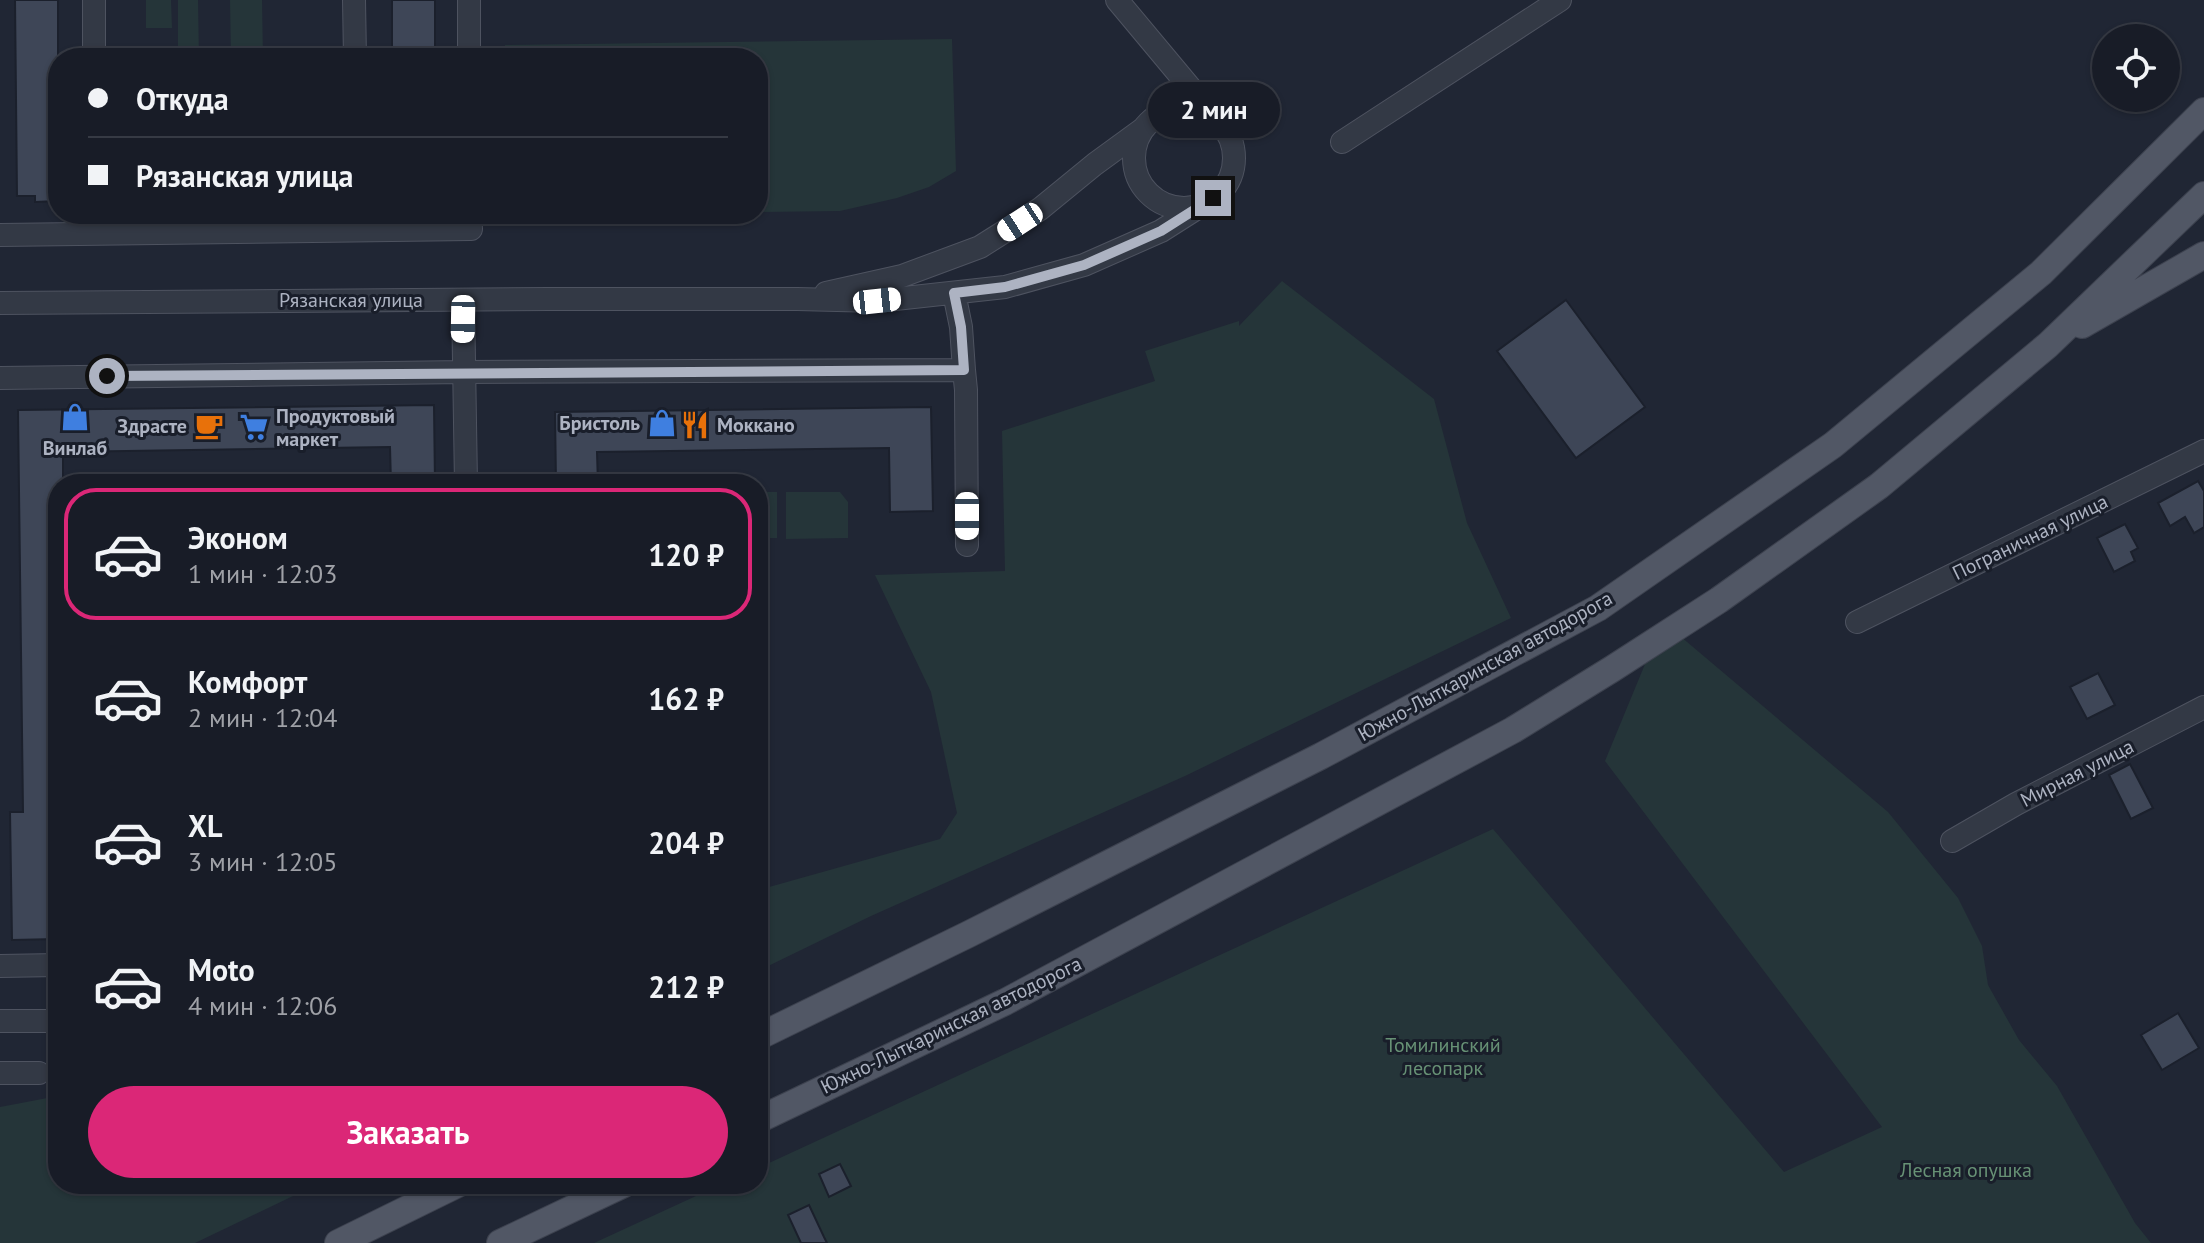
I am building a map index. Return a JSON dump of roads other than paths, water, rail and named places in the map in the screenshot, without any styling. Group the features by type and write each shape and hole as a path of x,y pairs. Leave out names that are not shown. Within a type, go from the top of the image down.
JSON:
{"main road":[{"name":"Южно-Лыткаринская автодорога","path":"768,1032 1321,756 1598,608 1833,445 2041,273 2204,111"},
{"name":"Южно-Лыткаринская автодорога","path":"768,1115 1005,1002 1513,730 1719,600 1879,486 2048,345 2204,195"},
{"path":"2048,345 2204,255"},
{"path":"338,1243 438,1194"},
{"path":"500,1243 603,1194"}],"street":[{"path":"94,0 94,48"},
{"path":"354,0 355,48"},
{"path":"469,0 469,48"},
{"path":"1117,0 1219,122 1229,136 1234,153 1232,170 1225,186 1213,198 1197,206 1166,204 1143,187 1136,174 1135,145 1143,129 1155,117 1171,109 1188,108 1205,112 1219,122"},
{"path":"1342,142 1560,0"},
{"name":"Рязанская улица","path":"797,299 902,276 980,247 1040,209 1143,129"},
{"name":"Рязанская улица","path":"0,303 877,301 1005,287 1084,265 1161,231 1213,198"},
{"path":"0,235 471,229 471,224"},
{"path":"954,293 962,336 966,390 967,545"},
{"path":"463,300 466,474"},
{"path":"0,378 964,370"},
{"name":"Пограничная улица","path":"1857,622 2204,451"},
{"name":"Мирная улица","path":"1952,841 2016,804 2204,707"},
{"path":"0,966 48,965"},
{"path":"0,1021 48,1021"},
{"path":"0,1073 39,1073"}],"place":[{"name":"Винлаб","path":"75,417"},
{"name":"Бристоль","path":"662,423"},
{"name":"Моккано","path":"695,425"},
{"name":"Здрасте","path":"209,426"},
{"name":"Продуктовый маркет","path":"254,427"}],"park label":[{"name":"Томилинский лесопарк","path":"1443,1056"},
{"name":"Лесная опушка","path":"1966,1170"}]}
